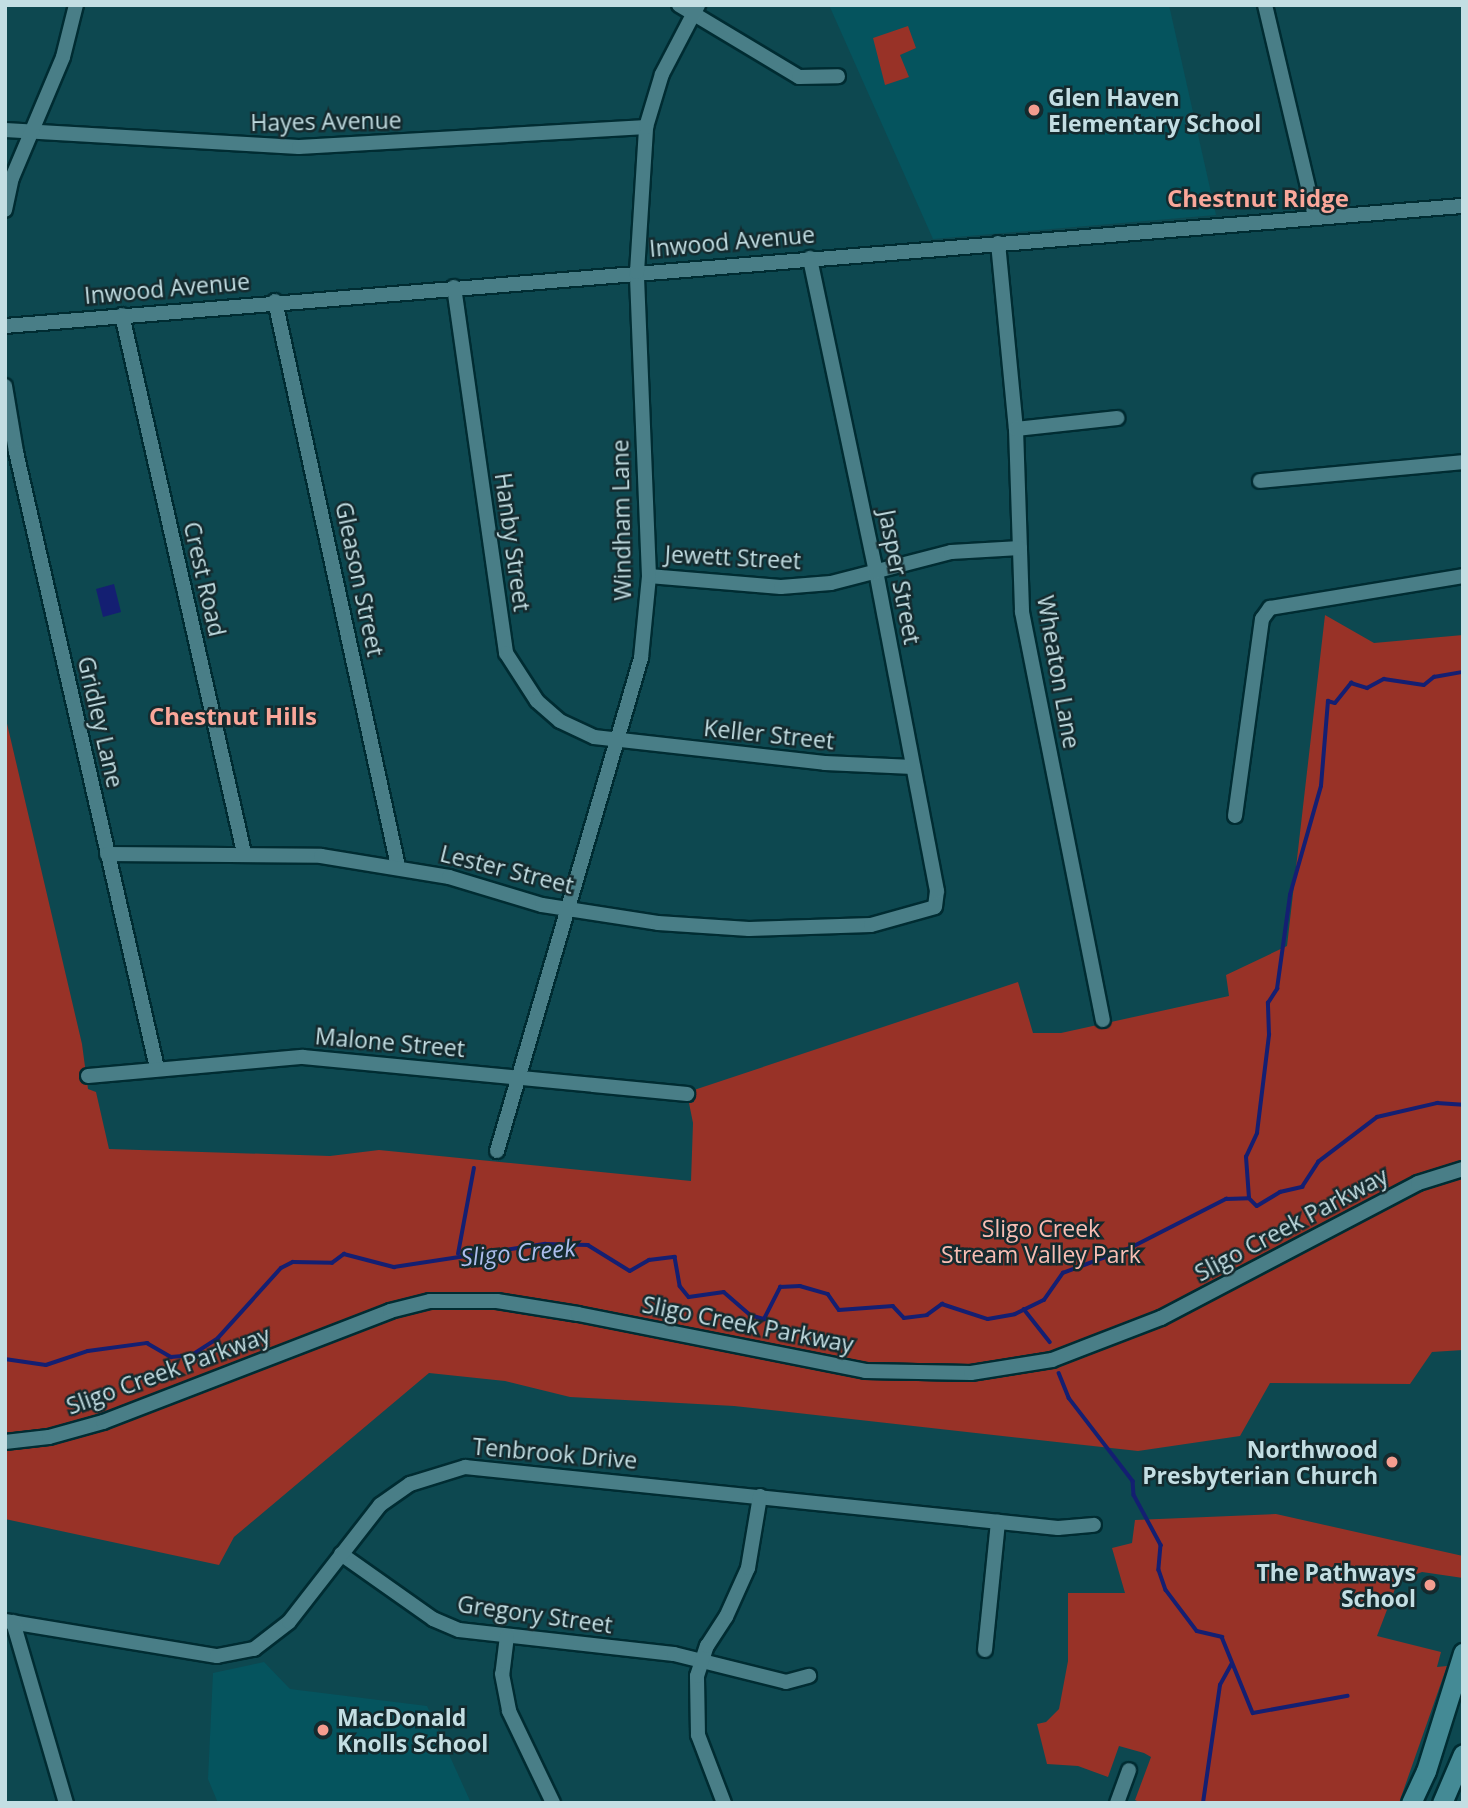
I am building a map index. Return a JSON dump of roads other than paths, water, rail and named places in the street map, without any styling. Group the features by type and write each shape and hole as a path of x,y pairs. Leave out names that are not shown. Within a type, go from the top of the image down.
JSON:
{"main road":[{"path":"1411,1803 1426,1771 1463,1653"},
{"path":"1442,1803 1463,1754"}],"street":[{"path":"5,210 30,130 63,57 76,5"},
{"path":"678,5 695,10 799,78 838,76"},
{"path":"1265,5 1315,217"},
{"name":"Windham Lane","path":"498,1151 641,658 649,576 637,272 646,127 662,74 695,10"},
{"name":"Hayes Avenue","path":"5,130 299,148 646,127"},
{"name":"Inwood Avenue","path":"5,326 275,301 1463,206"},
{"name":"Wheaton Lane","path":"998,243 1016,429 1022,612 1103,1020"},
{"name":"Jasper Street","path":"810,258 914,767 937,891 935,906"},
{"name":"Hanby Street","path":"454,287 506,653 525,686 560,721 594,737 619,741"},
{"name":"Gleason Street","path":"275,301 398,866"},
{"name":"Crest Road","path":"122,315 244,853"},
{"name":"Gridley Lane","path":"5,386 16,452 157,1068"},
{"path":"1016,429 1117,418"},
{"path":"1260,481 1463,462"},
{"name":"Jewett Street","path":"649,576 781,587 831,583 951,552 1020,548"},
{"path":"1235,816 1260,631 1270,608 1463,576"},
{"name":"Keller Street","path":"619,741 825,763 914,767"},
{"name":"Lester Street","path":"107,853 321,856 398,866 569,909 658,923 750,929 871,925 935,906"},
{"name":"Malone Street","path":"88,1076 303,1057 687,1094"},
{"name":"Sligo Creek Parkway","path":"5,1442 49,1437 103,1422 390,1311 430,1301 497,1301 578,1314 865,1371 971,1373 1052,1360 1137,1329 1418,1183 1463,1169"},
{"name":"Tenbrook Drive","path":"9,1622 227,1657 254,1648 289,1622 380,1505 410,1484 465,1467 1058,1528 1094,1525"},
{"path":"724,1803 698,1735 696,1703 702,1662 748,1568 760,1496"},
{"path":"985,1650 998,1522"},
{"name":"Gregory Street","path":"341,1554 432,1619 459,1630 674,1654 786,1682 809,1676"},
{"path":"9,1622 66,1803"},
{"path":"507,1636 502,1674 509,1711 553,1803"},
{"path":"1117,1803 1129,1770"}],"waterway":[{"path":"1249,1198 1246,1157 1257,1133 1269,1035 1268,1003 1277,989 1290,895 1321,786 1328,701 1335,703 1351,683 1367,688 1384,679 1424,685 1434,677 1463,672"},
{"name":"Sligo Creek","path":"5,1359 46,1365 88,1351 147,1343 171,1357 192,1355 218,1338 281,1268 293,1262 332,1263 344,1254 394,1267 545,1244 588,1245 630,1271 649,1260 675,1257 680,1286 689,1297 724,1292 750,1315 764,1319 780,1287 800,1286 828,1294 839,1310 893,1306 904,1318 927,1315 942,1304 988,1319 1015,1314 1044,1300 1063,1273 1132,1247 1226,1199 1249,1198 1257,1206 1280,1192 1302,1187 1318,1162 1377,1117 1437,1103 1463,1105"},
{"path":"458,1254 474,1168"},
{"path":"1024,1309 1050,1342"},
{"path":"1059,1373 1069,1398 1133,1481 1134,1495 1161,1545 1159,1570 1166,1590 1197,1631 1222,1637 1253,1713 1347,1696"},
{"path":"1203,1803 1220,1685 1231,1665"}],"place":[{"name":"Glen Haven Elementary School","path":"1034,110"},
{"name":"Northwood Presbyterian Church","path":"1392,1462"},
{"name":"The Pathways School","path":"1430,1585"},
{"name":"MacDonald Knolls School","path":"323,1730"}],"district":[{"name":"Chestnut Ridge","path":"1258,198"},
{"name":"Chestnut Hills","path":"233,716"}],"park label":[{"name":"Sligo Creek Stream Valley Park","path":"1041,1241"}]}
